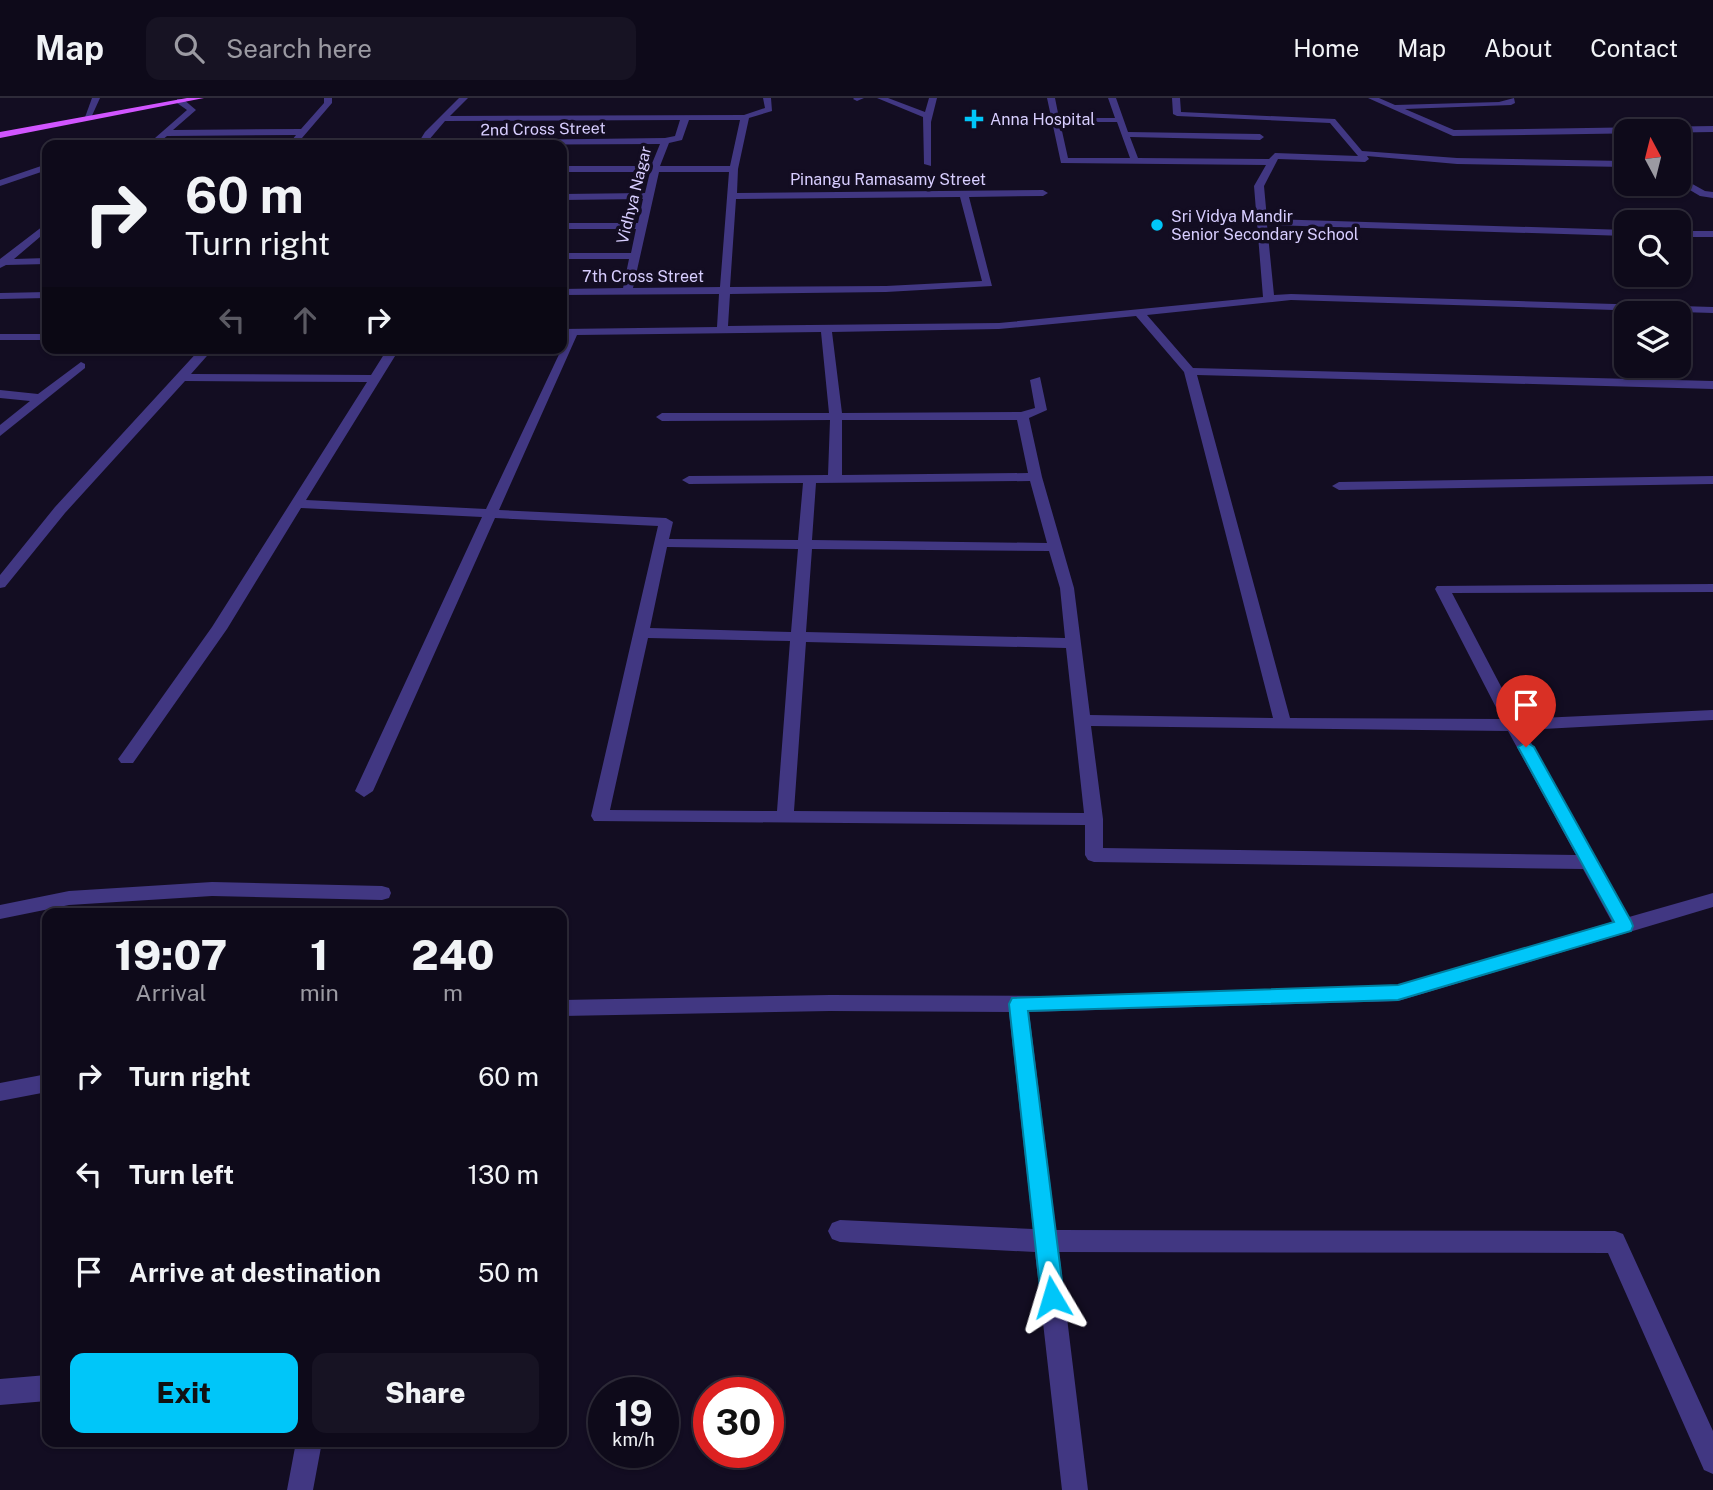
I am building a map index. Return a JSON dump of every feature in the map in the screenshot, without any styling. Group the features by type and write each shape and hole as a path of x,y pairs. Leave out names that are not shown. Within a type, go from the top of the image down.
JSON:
{"main road":[{"path":"0,135 201,98"}],"street":[{"path":"87,118 96,98"},
{"path":"296,140 328,103 328,98"},
{"path":"425,140 464,98"},
{"path":"443,119 745,117 769,109 767,98"},
{"path":"881,98 928,116"},
{"path":"928,164 925,140 933,98"},
{"path":"1051,98 1064,161 1272,162"},
{"path":"1112,98 1135,161"},
{"path":"1176,98 1177,114 1332,121 1365,159 1275,156 1259,186 1269,299"},
{"path":"1371,98 1452,133 1713,129"},
{"path":"1393,107 1499,104 1511,103 1510,98"},
{"path":"157,140 192,110 180,101"},
{"path":"722,330 734,169 745,117"},
{"name":"Vidhya Nagar","path":"627,292 655,169 665,141 679,138 685,118"},
{"path":"1056,120 1120,120"},
{"path":"165,133 303,132"},
{"path":"1125,134 1260,137"},
{"name":"2nd Cross Street","path":"567,143 665,141"},
{"path":"1360,153 1457,161 1614,164"},
{"path":"0,183 42,169"},
{"path":"567,169 734,169"},
{"path":"1691,187 1703,194 1713,195"},
{"name":"Pinangu Ramasamy Street","path":"733,196 1043,193"},
{"name":"7th Cross Street","path":"567,292 725,292 988,284 964,194"},
{"path":"567,197 649,196"},
{"path":"1262,222 1614,233"},
{"path":"567,226 642,226"},
{"path":"1,263 42,231"},
{"path":"1691,234 1713,234"},
{"path":"567,256 635,256"},
{"path":"1,263 42,261"},
{"path":"0,296 42,295"},
{"path":"567,332 999,326 1291,297 1713,310"},
{"path":"1139,312 1190,370 1283,724"},
{"path":"826,329 836,417 835,479"},
{"path":"0,337 42,337"},
{"path":"0,584 60,510 203,354"},
{"path":"127,759 219,629 390,354"},
{"path":"364,791 489,515 558,354"},
{"path":"0,432 38,398 49,393 81,366"},
{"path":"1190,370 1713,385"},
{"path":"182,377 375,379"},
{"path":"662,417 1022,416 1041,410 1036,380"},
{"path":"0,394 38,398"},
{"path":"1022,416 1035,477 1067,588 1094,819 1094,855 1589,862"},
{"path":"689,480 1035,477"},
{"path":"785,817 810,479"},
{"path":"1339,486 1713,480"},
{"path":"297,504 666,522 600,816 1094,819"},
{"path":"661,543 1055,547"},
{"path":"1624,926 1513,725 1442,589 1713,588"},
{"path":"641,633 1073,643"},
{"path":"1082,720 1513,725 1713,715"},
{"path":"0,912 69,898 212,889 382,893"},
{"path":"567,1008 1018,1004 1398,993 1713,900"},
{"path":"1018,1004 1075,1490"},
{"path":"0,1092 42,1084"},
{"path":"840,1231 1046,1241 1615,1242 1713,1461"},
{"path":"0,1392 42,1388"},
{"path":"300,1490 308,1447"}],"place":[{"name":"Anna Hospital","path":"974,119"},
{"name":"Sri Vidya Mandir Senior Secondary School","path":"1157,225"}],"route":[{"path":"1052,1297 1018,1004 1398,993 1624,926 1526,747"}]}
